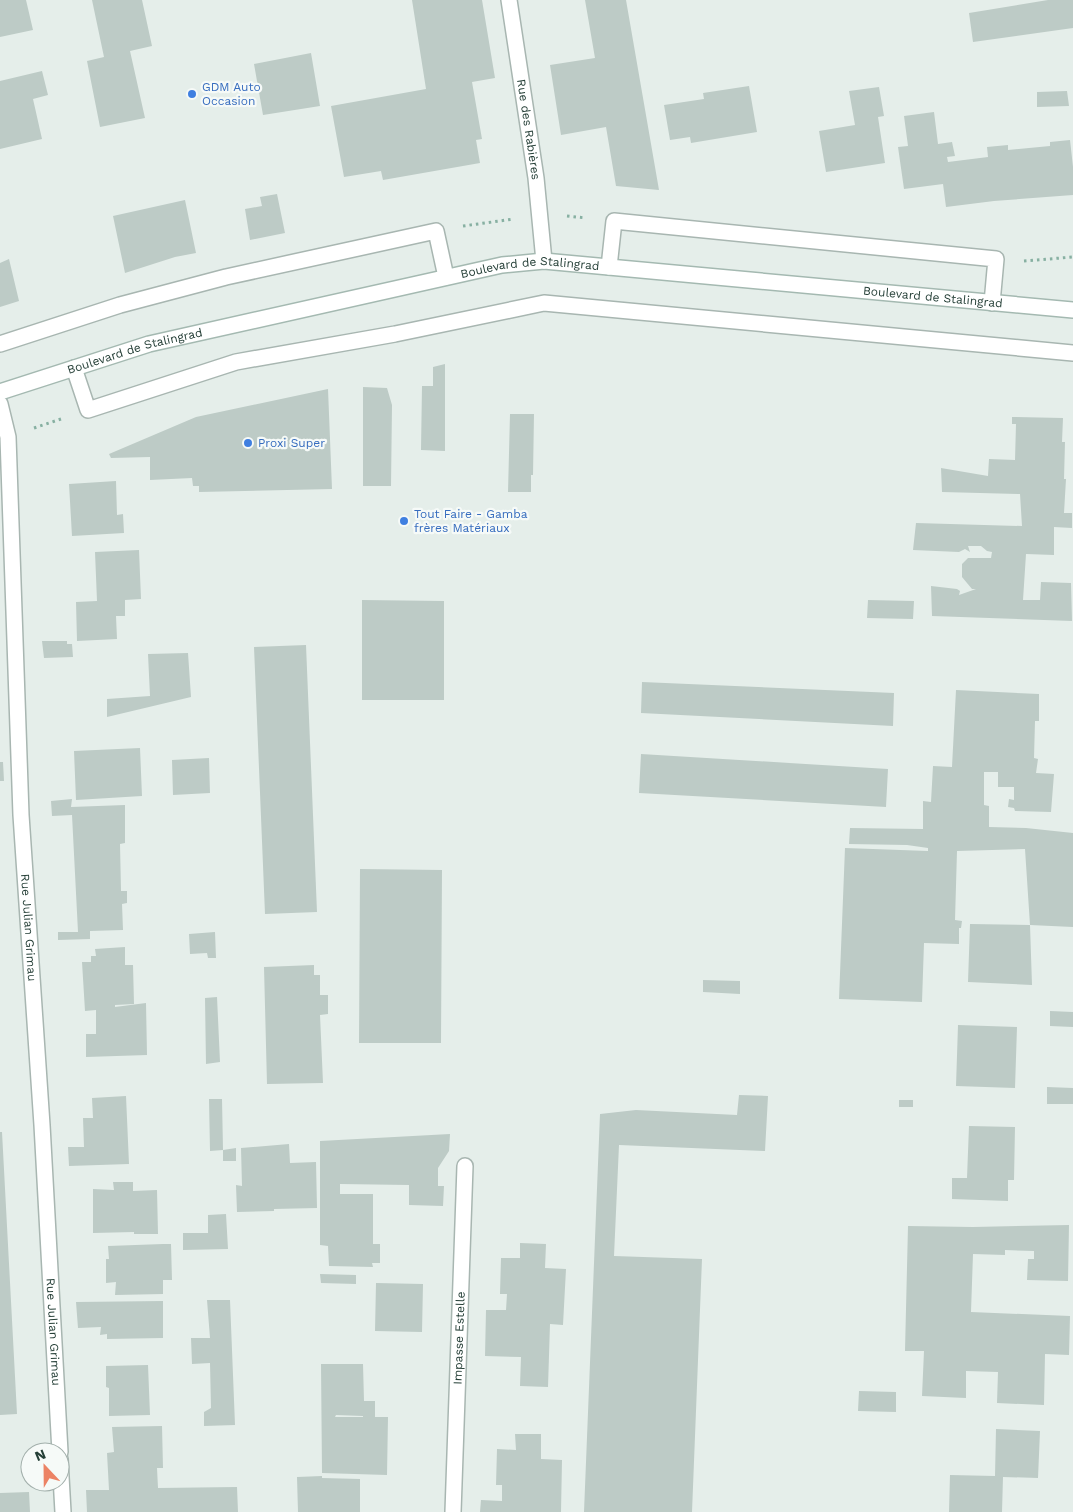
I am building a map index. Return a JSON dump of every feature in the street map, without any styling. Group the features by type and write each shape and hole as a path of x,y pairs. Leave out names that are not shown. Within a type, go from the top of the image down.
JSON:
{"street":[{"name":"Rue des Rabières","path":"509,0 536,178 544,261"},
{"path":"609,267 614,221 996,259 992,303"},
{"path":"0,344 130,302 226,277 436,231 446,277"},
{"name":"Boulevard de Stalingrad","path":"0,392 149,344 502,265 544,261 1073,310"},
{"path":"74,368 88,410 236,362 396,334 544,303 1073,353"},
{"name":"Rue Julian Grimau","path":"0,404 8,437 21,805 59,1442"},
{"name":"Impasse Estelle","path":"453,1512 465,1166"},
{"path":"62,1492 63,1512"}],"path":[{"path":"436,231 521,218"},
{"path":"996,259 1019,261 1073,257"},
{"path":"8,437 88,410"}],"building":[{"path":"0,0 26,0 33,30 0,37"},
{"path":"92,0 142,0 152,46 130,51 145,118 100,127 87,61 104,57"},
{"path":"412,0 482,0 495,78 472,82 482,139 476,140 480,163 383,180 381,171 344,177 331,106 426,89"},
{"path":"585,0 626,0 659,190 616,186 606,127 561,135 550,65 595,58"},
{"path":"1048,0 1073,0 1073,28 973,42 969,13"},
{"path":"311,53 320,106 263,115 254,64"},
{"path":"42,71 48,95 33,99 42,139 0,149 0,81"},
{"path":"749,86 757,132 691,143 690,137 670,140 664,105 704,99 703,93"},
{"path":"879,87 884,116 878,117 885,163 826,172 819,131 855,125 849,91"},
{"path":"1067,91 1069,106 1037,107 1037,92"},
{"path":"934,112 938,144 952,142 955,156 947,157 948,162 988,157 987,147 1008,145 1008,150 1050,146 1050,142 1070,140 1073,167 1073,195 946,207 943,184 904,189 898,147 908,146 904,116"},
{"path":"277,194 285,233 250,240 245,209 262,206 260,197"},
{"path":"185,200 196,253 175,257 125,273 113,216"},
{"path":"9,259 19,301 0,307 0,263"},
{"path":"445,364 445,451 421,450 422,386 433,386 433,367"},
{"path":"363,387 387,388 392,405 391,486 363,486"},
{"path":"328,389 332,489 199,492 199,486 193,486 192,478 150,480 150,457 111,458 109,454 196,417"},
{"path":"510,414 534,414 531,492 508,492"},
{"path":"1012,417 1063,418 1062,442 1065,442 1064,479 1066,479 1064,513 1072,513 1072,528 1054,527 1054,555 1026,554 1023,600 1040,600 1041,582 1071,583 1072,621 932,616 931,586 957,589 960,591 959,595 976,589 972,589 962,577 962,564 968,558 991,558 992,552 987,551 981,546 968,546 970,552 965,549 959,552 913,550 916,523 1022,526 1020,494 942,492 941,468 988,476 989,459 1015,460 1016,424 1012,424"},
{"path":"116,481 117,515 123,514 124,533 72,536 69,484"},
{"path":"139,550 141,599 125,600 125,616 116,616 117,639 77,641 76,602 97,601 95,552"},
{"path":"362,600 444,601 444,700 362,700"},
{"path":"868,600 914,601 913,619 867,618"},
{"path":"42,641 67,641 67,644 72,644 73,657 44,658"},
{"path":"306,645 317,912 265,914 254,647"},
{"path":"188,653 191,697 107,717 107,699 150,696 148,654"},
{"path":"642,682 894,693 893,726 641,713"},
{"path":"956,690 1039,694 1039,721 1035,721 1034,758 1038,759 1036,773 1054,774 1051,812 1015,811 1014,808 1008,807 1009,799 1014,800 1014,787 998,787 998,772 984,772 984,805 989,806 989,827 1026,828 1073,833 1073,927 1030,925 1025,849 957,851 955,920 962,921 961,928 959,928 959,944 924,943 922,1002 839,999 845,848 928,851 928,848 907,845 849,844 850,828 923,829 923,801 931,802 933,766 952,767"},
{"path":"140,748 142,796 76,800 74,751"},
{"path":"641,754 888,769 886,807 639,793"},
{"path":"209,758 210,793 173,795 172,760"},
{"path":"0,762 3,762 4,781 0,781"},
{"path":"72,799 71,807 125,805 125,843 120,844 121,891 127,891 127,903 122,904 123,930 90,931 90,939 58,940 58,932 78,932 72,815 52,816 51,801"},
{"path":"360,869 442,870 441,1043 359,1043"},
{"path":"970,924 1030,925 1032,985 968,982"},
{"path":"215,932 216,958 208,958 207,953 190,954 189,934"},
{"path":"125,947 125,965 133,965 134,1004 115,1005 115,1007 146,1003 147,1055 86,1057 86,1034 96,1034 96,1010 85,1011 82,962 91,962 91,956 96,956 95,949"},
{"path":"314,965 314,975 320,975 320,995 328,995 328,1014 320,1015 323,1083 267,1084 264,967"},
{"path":"703,980 740,981 740,994 703,992"},
{"path":"217,997 220,1062 206,1064 205,998"},
{"path":"1050,1011 1073,1012 1073,1027 1050,1026"},
{"path":"958,1025 1017,1027 1015,1088 956,1086"},
{"path":"1047,1087 1073,1088 1073,1104 1047,1104"},
{"path":"739,1095 768,1096 765,1151 619,1145 614,1256 702,1259 692,1512 584,1512 600,1114 636,1110 737,1115"},
{"path":"126,1096 129,1164 69,1166 68,1147 84,1147 83,1118 93,1118 92,1098"},
{"path":"209,1099 222,1099 223,1150 210,1151"},
{"path":"899,1100 913,1100 913,1107 899,1107"},
{"path":"969,1126 1015,1127 1014,1180 1008,1180 1008,1201 952,1199 952,1178 967,1178"},
{"path":"0,1132 2,1132 17,1414 0,1415"},
{"path":"450,1134 449,1151 438,1168 438,1186 444,1186 443,1206 409,1205 409,1185 340,1184 340,1194 373,1194 373,1244 380,1244 380,1263 372,1263 373,1267 329,1266 328,1246 320,1245 320,1141"},
{"path":"289,1144 290,1163 316,1162 317,1208 237,1212 236,1185 242,1186 241,1148"},
{"path":"236,1148 236,1161 223,1161 223,1150"},
{"path":"113,1182 133,1182 133,1191 157,1190 158,1234 134,1234 134,1232 93,1233 93,1189 114,1190"},
{"path":"226,1214 228,1249 183,1250 183,1233 208,1233 208,1215"},
{"path":"1069,1225 1068,1281 1027,1280 1028,1259 1034,1259 1034,1251 1005,1250 1005,1255 973,1254 971,1312 1070,1316 1069,1355 1045,1354 1044,1405 997,1403 998,1372 966,1371 966,1398 922,1396 924,1351 905,1351 908,1226"},
{"path":"520,1243 546,1244 545,1268 566,1269 563,1325 550,1324 548,1387 520,1386 521,1357 485,1356 486,1310 506,1310 507,1294 500,1294 501,1258 520,1258"},
{"path":"171,1244 172,1280 163,1280 163,1294 115,1295 116,1282 106,1283 106,1259 109,1259 108,1246"},
{"path":"320,1274 356,1275 356,1284 321,1283"},
{"path":"376,1283 423,1284 422,1332 375,1331"},
{"path":"207,1300 230,1300 235,1425 204,1426 204,1412 211,1408 210,1363 192,1364 191,1338 210,1338"},
{"path":"163,1301 163,1338 107,1339 107,1334 100,1335 101,1327 78,1328 76,1302"},
{"path":"321,1364 363,1364 364,1401 375,1401 375,1417 388,1417 387,1475 322,1473","holes":["336,1415 363,1417 335,1417"]},
{"path":"148,1365 150,1415 109,1416 109,1388 106,1387 106,1366"},
{"path":"859,1391 896,1392 896,1412 858,1411"},
{"path":"162,1426 163,1468 157,1468 158,1488 237,1487 238,1512 87,1512 86,1490 109,1490 107,1453 114,1452 112,1427"},
{"path":"996,1429 1040,1431 1038,1478 1003,1477 1002,1512 949,1512 950,1475 995,1476"},
{"path":"515,1434 541,1434 541,1459 562,1460 561,1512 480,1512 481,1500 502,1501 502,1485 496,1485 497,1449 516,1450"},
{"path":"322,1476 322,1478 360,1479 360,1512 298,1512 297,1477"},
{"path":"29,1492 30,1512 0,1512 0,1493"}],"place":[{"name":"GDM Auto Occasion","path":"192,94"},
{"name":"Proxi Super","path":"248,443"},
{"name":"Tout Faire - Gamba frères Matériaux","path":"404,521"}]}
